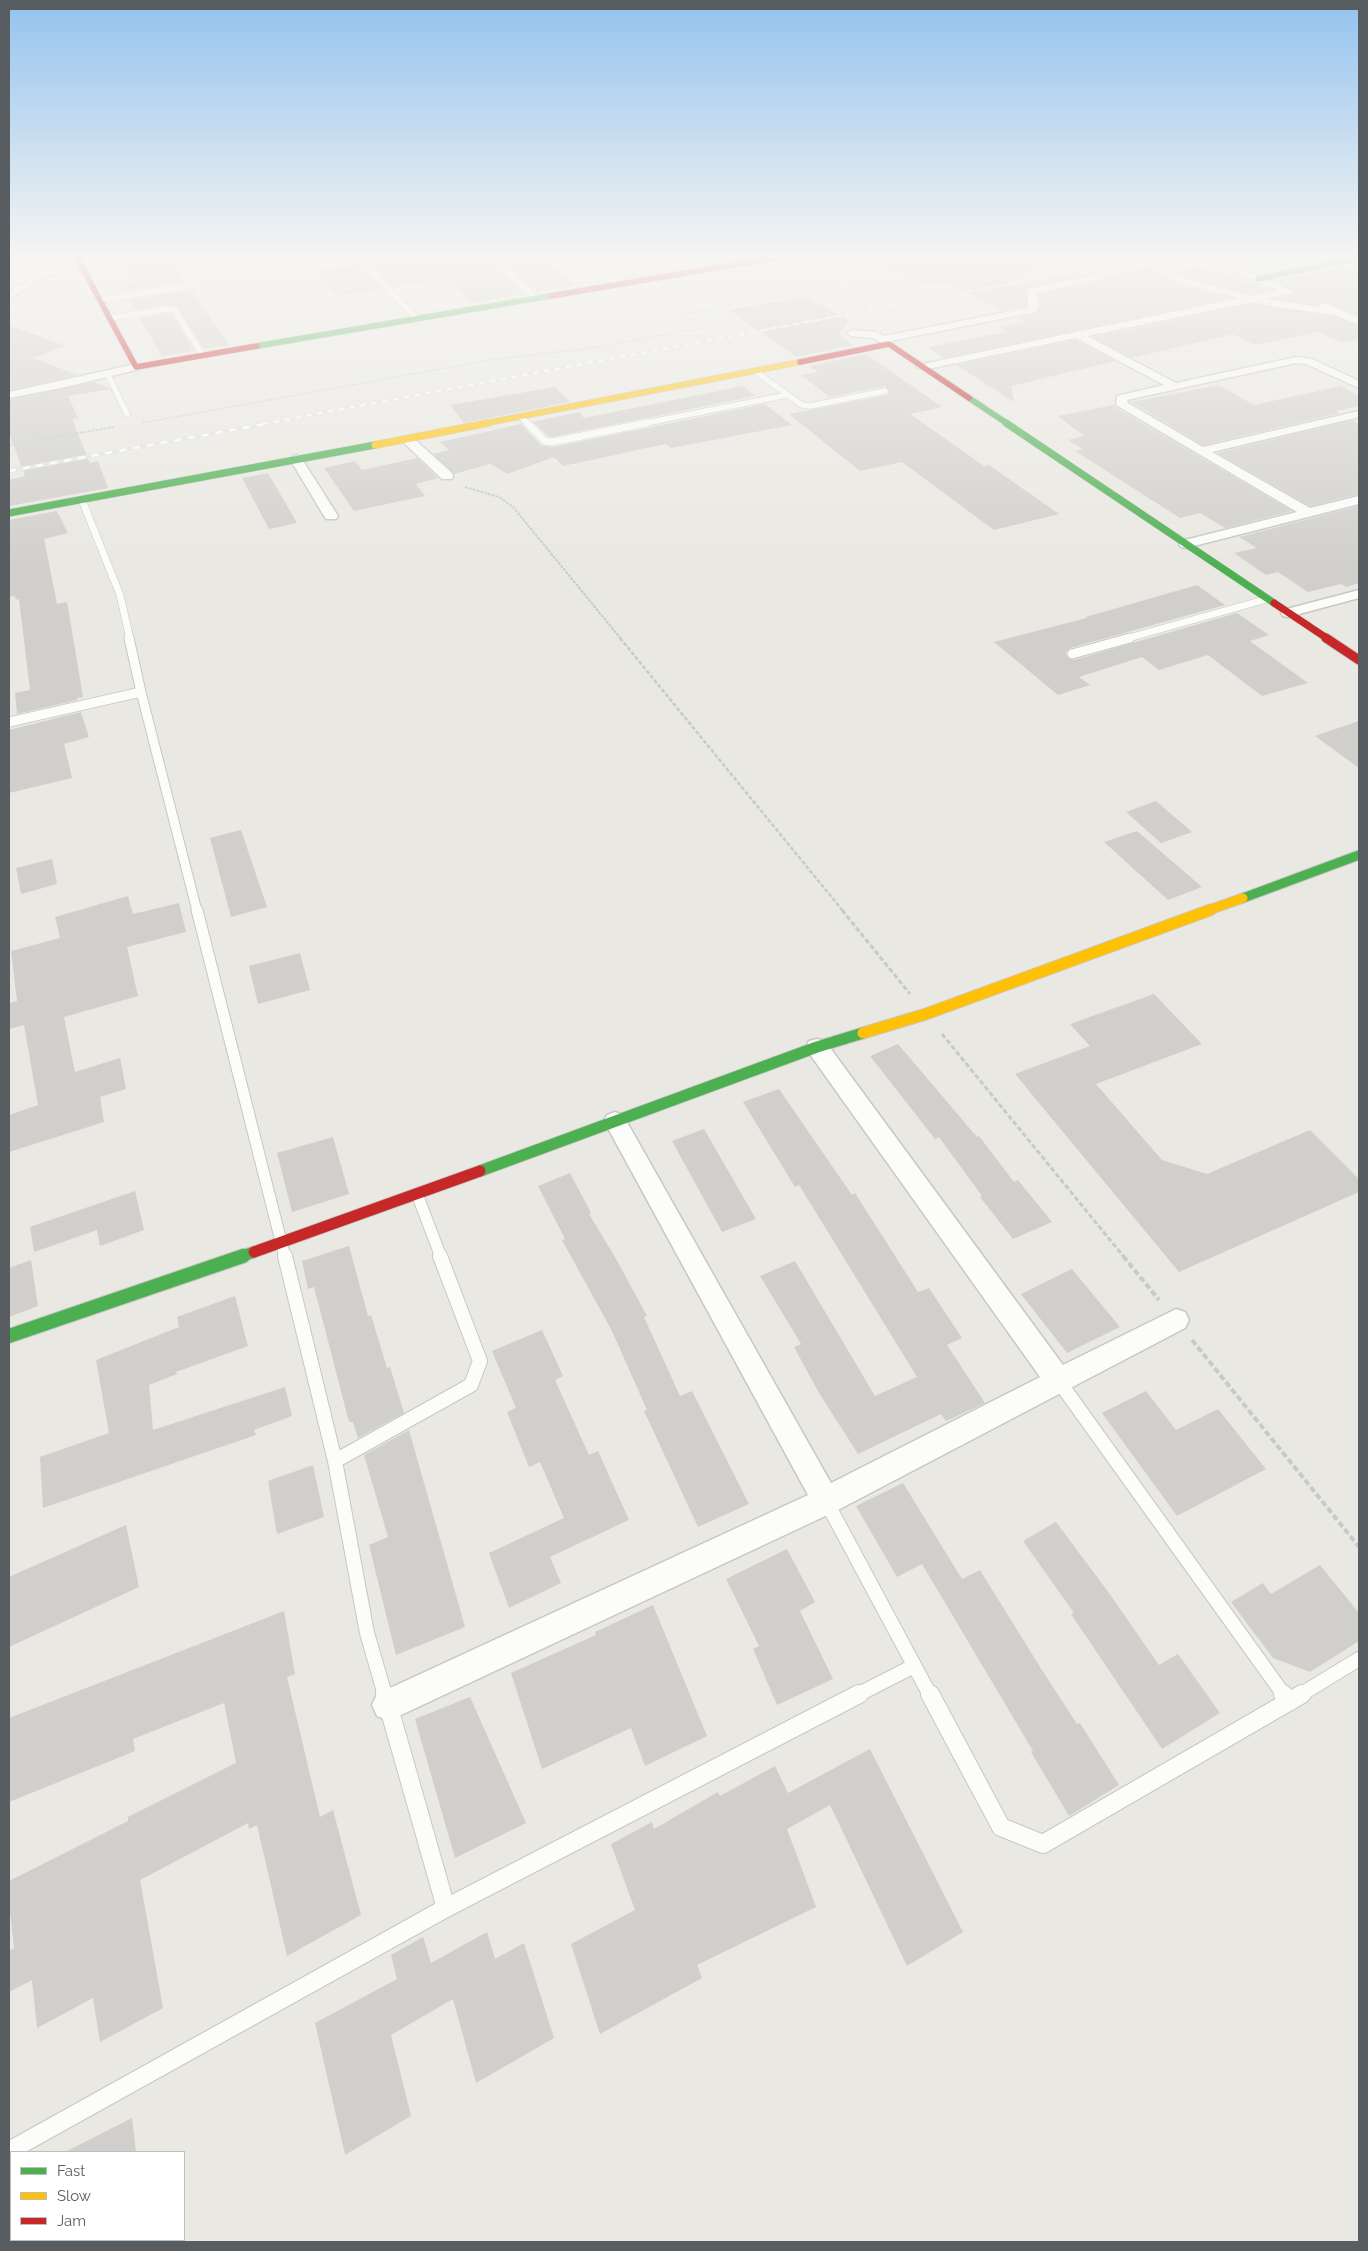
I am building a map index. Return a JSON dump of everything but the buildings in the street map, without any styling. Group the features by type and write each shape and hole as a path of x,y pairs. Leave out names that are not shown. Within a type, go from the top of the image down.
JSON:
{"street":[{"path":"132,359 136,367"},
{"path":"9,395 136,367 184,359"},
{"path":"9,513 408,440 756,372 812,359"},
{"path":"911,359 1359,660"},
{"path":"923,367 963,359"},
{"path":"1123,359 1174,386"},
{"path":"1308,513 1122,405 1121,398 1296,360 1308,361 1359,385"},
{"path":"1200,451 1359,414"},
{"path":"1343,418 1359,427"},
{"path":"408,440 447,476"},
{"path":"296,459 331,516"},
{"path":"1186,544 1359,500"},
{"path":"1288,613 1359,594"},
{"path":"9,1336 282,1244 817,1048 926,1014 1359,855"},
{"path":"817,1048 1058,1380"},
{"path":"615,1121 826,1501"},
{"path":"388,1705 826,1501 1176,1320"}],"lane":[{"path":"756,372 802,406 885,391"},
{"path":"108,374 128,414"},
{"path":"522,418 545,441 552,442 787,395"},
{"path":"82,500 120,595 141,692 282,1244 335,1461 367,1633 446,1908"},
{"path":"1072,654 1267,599"},
{"path":"9,722 141,692"},
{"path":"335,1461 471,1385 480,1362 417,1194"},
{"path":"1058,1380 1289,1702"},
{"path":"826,1501 1001,1827 1042,1844 1289,1702 1359,1659"},
{"path":"9,2151 446,1908 914,1666"}],"path":[{"path":"134,424 498,359"},
{"path":"9,445 114,427"}],"railway":[{"path":"263,424 609,359"},
{"path":"9,471 270,423"}],"traffic: fast":[{"path":"969,398 1274,603"},
{"path":"9,513 375,445"},
{"path":"1243,898 1359,855"},
{"path":"480,1171 817,1047 863,1033"},
{"path":"9,1336 254,1252"}],"traffic: slow":[{"path":"375,445 800,362"},
{"path":"863,1033 926,1014 1243,898"}],"traffic: jam":[{"path":"132,359 136,367 182,359"},
{"path":"800,362 815,359"},
{"path":"911,359 969,398"},
{"path":"1274,603 1359,660"},
{"path":"254,1252 480,1171"}]}
